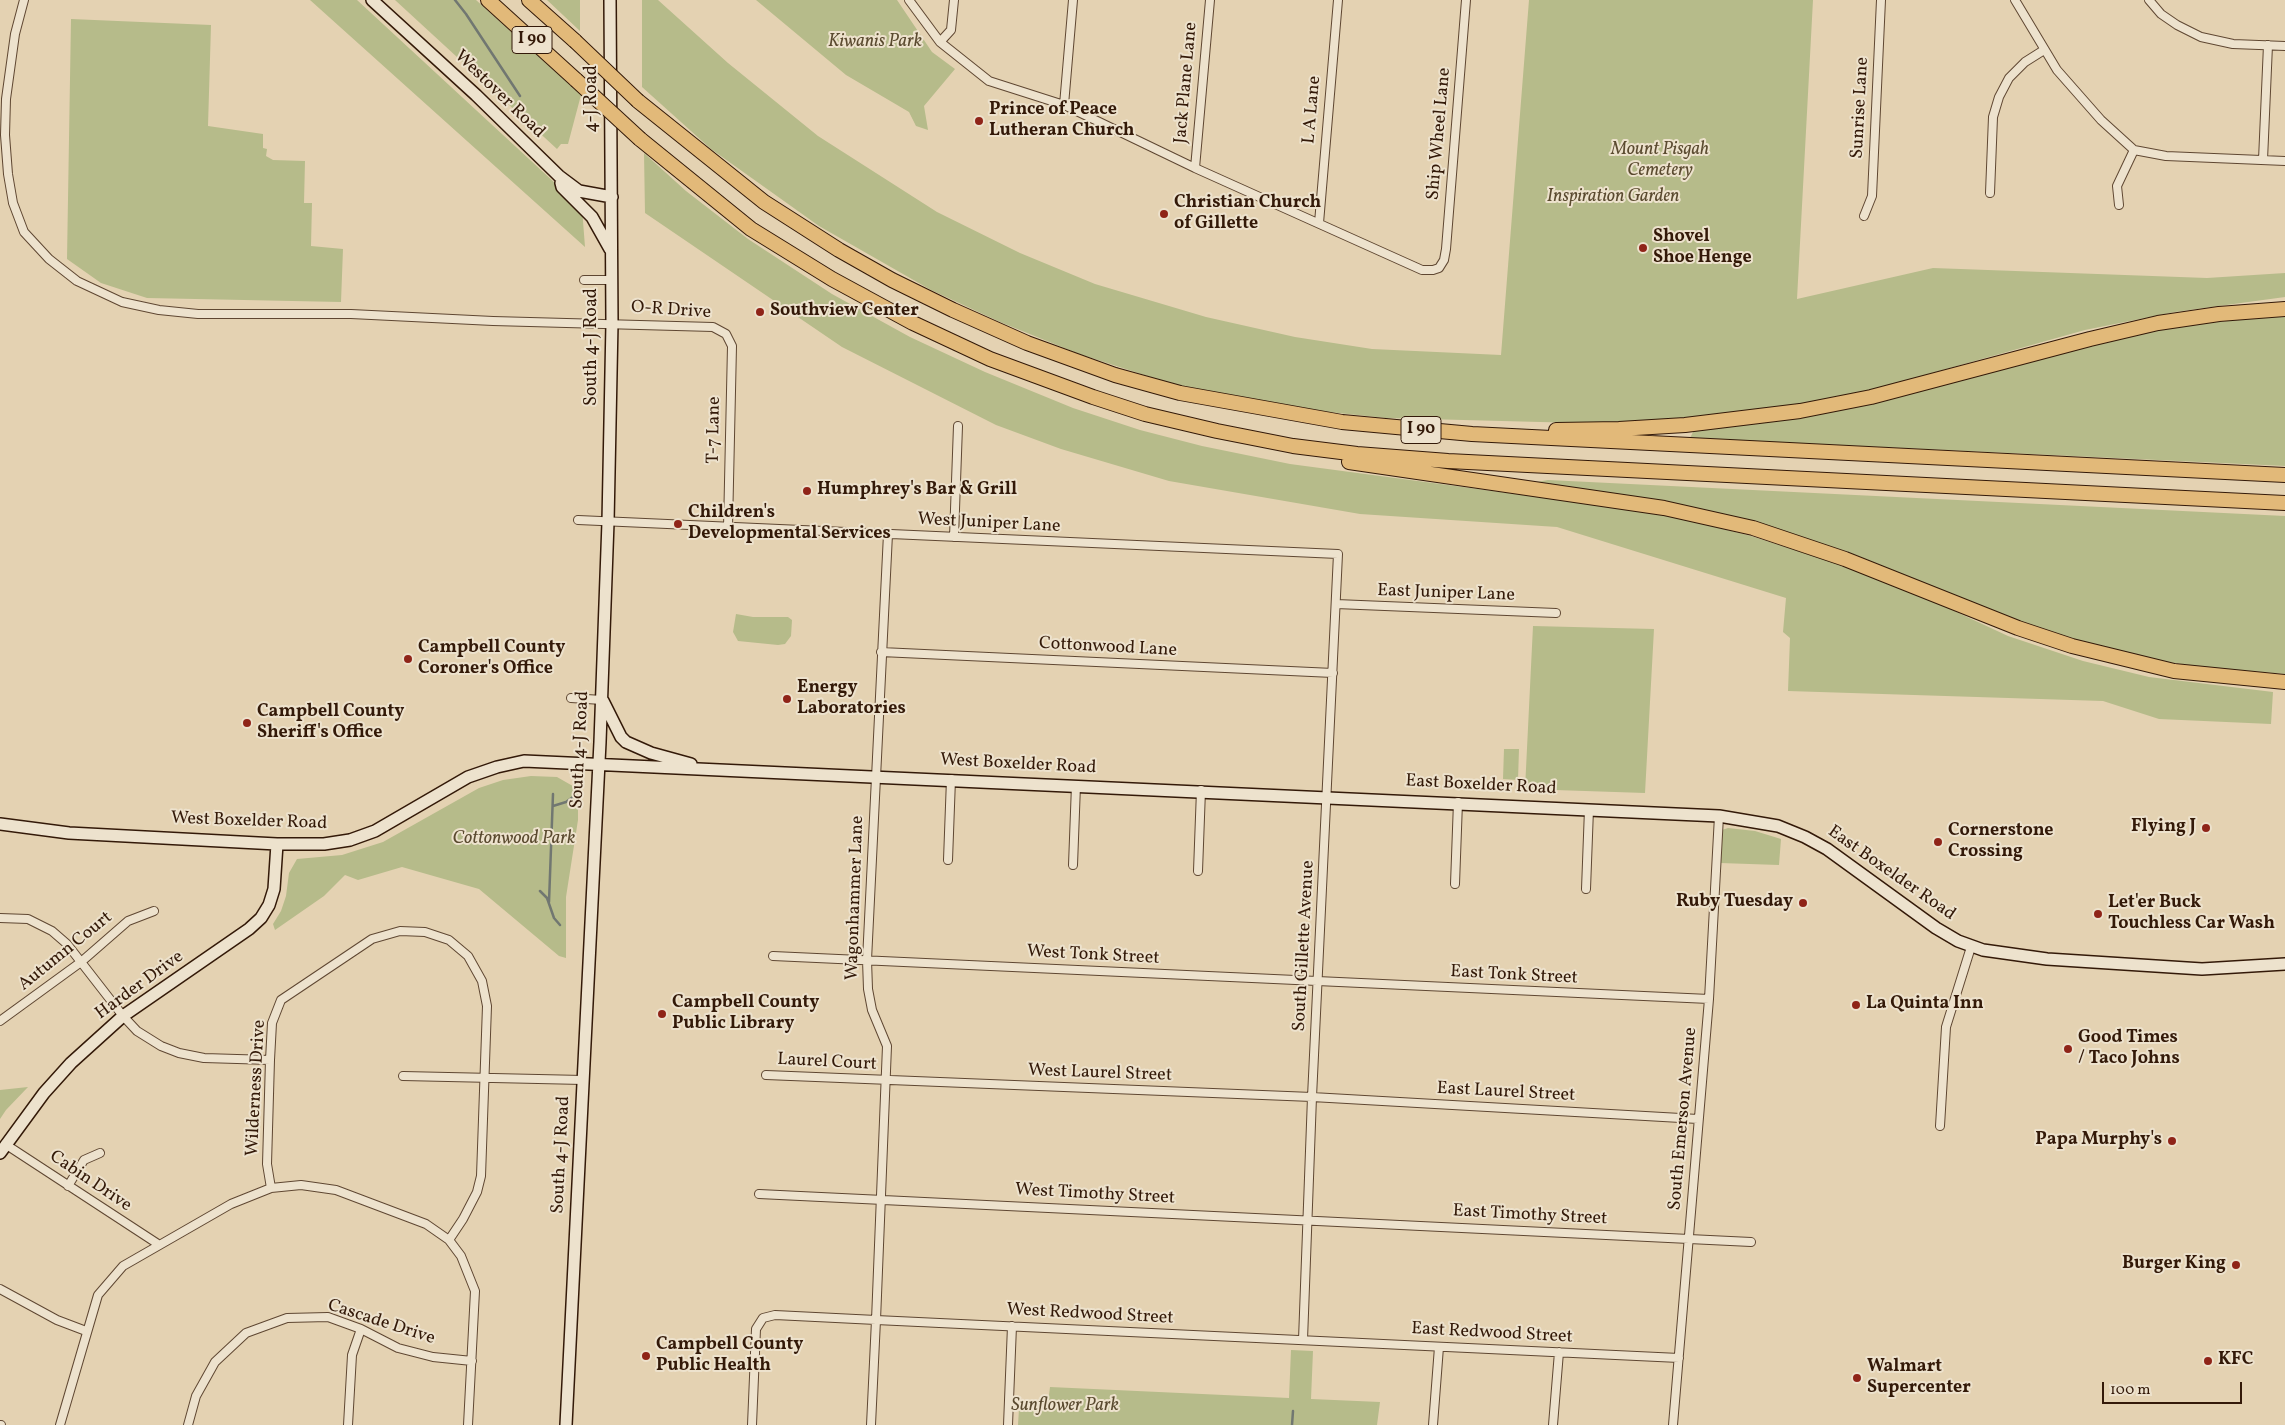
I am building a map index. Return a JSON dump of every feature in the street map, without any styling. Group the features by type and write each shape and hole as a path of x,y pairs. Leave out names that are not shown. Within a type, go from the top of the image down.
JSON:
{"highway":[{"name":"I 90","path":"488,0 640,139 751,229 832,279 913,323 990,359 1201,435 1292,453 1664,508 1753,528 1844,559 2018,628 2072,646 2174,670 2285,682"},
{"name":"I 90","path":"530,0 638,100 764,202 847,254 953,310 1027,343 1115,375 1180,393 1342,422 1472,434 2285,475"},
{"name":"I 90","path":"1298,414 1497,429 1544,430 1619,430 1731,420 1800,411 1871,397 2158,323 2219,314 2285,309"},
{"name":"I 90","path":"1092,397 1145,414 1217,431 1293,446 1357,454 1448,461 2285,503"}],"main road":[{"name":"Westover Road","path":"372,0 476,95 559,176 579,191 612,197"},
{"name":"4-J Road","path":"610,0 612,197"},
{"path":"559,176 562,187 592,216 611,251"},
{"name":"South 4-J Road","path":"566,1425 602,700 612,323 612,197"},
{"path":"602,700 620,737 628,744 707,768"},
{"name":"West Boxelder Road","path":"0,824 69,832 277,844 324,844 350,840 399,818 468,777 496,767 524,761 1327,796"},
{"name":"East Boxelder Road","path":"1327,796 1720,816 1778,826 1827,849 1936,928 1971,947 2021,957 2202,969 2285,964"},
{"name":"Harder Drive","path":"2,1148 44,1093 71,1063 123,1016 249,930 261,918 269,904 274,889 277,844"}],"street":[{"name":"O-R Drive","path":"24,0 13,42 6,99 5,135 8,174 13,203 24,232 49,259 77,281 122,302 159,310 198,314 351,314 493,321 612,323 713,327 726,334"},
{"path":"909,0 940,42 989,81 1064,105 1195,168 1319,223"},
{"path":"940,42 951,30 954,0"},
{"path":"1064,105 1073,0"},
{"name":"Jack Plane Lane","path":"1195,168 1210,0"},
{"name":"L A Lane","path":"1319,223 1338,0"},
{"name":"Ship Wheel Lane","path":"1319,223 1422,270 1439,268 1444,260 1446,250 1466,0"},
{"name":"Sunrise Lane","path":"1864,216 1872,196 1881,0"},
{"path":"2015,0 2044,50 2076,94 2117,136 2134,150 2166,156 2285,161"},
{"path":"2148,0 2161,14 2177,25 2201,37 2233,44 2285,46"},
{"path":"2264,160 2268,45"},
{"path":"1990,193 1993,117 1999,97 2009,78 2025,62 2044,50"},
{"path":"2119,205 2117,186 2134,150"},
{"path":"584,280 611,280"},
{"name":"T-7 Lane","path":"726,334 732,346 728,527"},
{"path":"954,537 958,426"},
{"name":"West Juniper Lane","path":"578,520 1338,554"},
{"name":"Wagonhammer Lane","path":"872,1425 887,1046 872,1010 868,989 867,960 888,534"},
{"name":"South Gillette Avenue","path":"1303,1340 1312,1097 1338,554"},
{"name":"East Juniper Lane","path":"1336,604 1556,613"},
{"name":"Cottonwood Lane","path":"881,652 1333,673"},
{"path":"571,698 602,700"},
{"path":"948,860 951,779"},
{"path":"1073,865 1076,785"},
{"path":"1198,871 1201,790"},
{"path":"1455,884 1458,802"},
{"path":"1586,889 1590,809"},
{"name":"South Emerson Avenue","path":"1673,1425 1709,999 1720,816"},
{"name":"Autumn Court","path":"0,1021 81,962 128,921 154,911"},
{"path":"0,918 28,919 52,931 67,944 123,1016 137,1031 161,1046 179,1053 204,1058 270,1060"},
{"name":"Wilderness Drive","path":"271,1188 267,1164 270,1060 272,1023 281,1000 372,939 400,930 426,932 449,940 468,956 482,981 487,1006 481,1176 477,1192 463,1220 449,1240"},
{"path":"1940,1126 1946,1027 1971,947"},
{"name":"West Tonk Street","path":"772,956 1318,982"},
{"name":"East Tonk Street","path":"1318,982 1709,999"},
{"name":"Laurel Court","path":"766,1075 887,1081"},
{"path":"403,1076 583,1080"},
{"name":"West Laurel Street","path":"887,1081 1312,1097"},
{"name":"East Laurel Street","path":"1312,1097 1698,1118"},
{"name":"Cabin Drive","path":"2,1148 68,1186 158,1244"},
{"path":"68,1186 84,1160 100,1153"},
{"path":"60,1425 98,1295 123,1266 230,1204 271,1188 301,1185 336,1190 426,1224 449,1240 461,1256 475,1291 468,1425"},
{"name":"West Timothy Street","path":"759,1194 1308,1220"},
{"name":"East Timothy Street","path":"1308,1220 1751,1242"},
{"path":"0,1289 57,1320 86,1331"},
{"name":"West Redwood Street","path":"752,1425 756,1329 763,1318 775,1315 1303,1340"},
{"name":"Cascade Drive","path":"188,1425 196,1396 214,1362 246,1333 287,1318 328,1317 361,1329 398,1348 433,1356 472,1361"},
{"path":"1008,1425 1012,1326"},
{"path":"348,1425 352,1355 361,1329"},
{"name":"East Redwood Street","path":"1303,1340 1679,1358"},
{"path":"1433,1425 1439,1347"},
{"path":"1553,1425 1559,1352"}],"green space":[{"path":"310,0 357,0 582,208 585,247"},
{"path":"395,0 476,0 581,95 568,144 561,144 557,149"},
{"path":"547,0 580,0 580,31"},
{"path":"642,0 658,0 728,63 818,136 937,212 1020,253 1095,284 1206,317 1295,337 1372,349 1501,355 1529,0 1813,0 1797,299 1933,268 2207,278 2285,273 2285,297 2175,312 2085,330 1861,393 1770,409 1657,421 1579,423 1386,418 1300,409 1229,397 1166,382 1079,354 1000,322 931,290 819,226 711,149 642,87"},
{"name":"Kiwanis Park","path":"756,0 897,0 932,52 955,69 924,106 928,130 916,126 909,112 846,75"},
{"path":"71,19 211,25 208,126 263,134 263,148 267,149 266,156 273,160 305,161 304,203 312,203 311,246 343,249 341,302 147,298 101,283 67,259"},
{"path":"644,153 686,191 748,239 832,294 910,337 985,372 1073,408 1140,430 1202,446 1290,464 1613,507 1684,519 1751,536 1845,566 1950,609 2008,636 2083,661 2149,677 2273,692 2271,724 2159,719 2103,701 1788,691 1790,638 1783,632 1786,598 1557,527 1360,514 1169,481 1061,449 996,425 842,347 645,213"},
{"path":"2285,315 2285,466 1690,438 1694,430 2110,338 2198,324"},
{"path":"1548,480 2285,516 2285,674 2202,667 2148,659 2089,644 2019,621 1848,552 1761,525 1531,483"},
{"path":"736,614 753,617 788,617 792,620 791,636 785,644 778,645 738,641 733,632"},
{"path":"1533,626 1654,629 1645,793 1525,789"},
{"path":"1504,749 1519,749 1518,780 1503,779"},
{"name":"Cottonwood Park","path":"531,776 557,777 578,789 578,820 566,897 566,958 559,956 479,889 402,867 358,880 345,875 324,896 275,930 273,924 281,911 286,896 289,873 297,859 342,855 383,842 479,788 503,780"},
{"path":"1728,828 1755,831 1781,839 1779,865 1720,863 1722,830"},
{"path":"28,1087 6,1110 0,1119 0,1090"},
{"name":"Sunflower Park","path":"1291,1350 1313,1351 1311,1399 1380,1402 1377,1425 1018,1425 1019,1409 1041,1410 1042,1395 1049,1395 1050,1387 1289,1398"}],"waterway":[{"path":"455,0 520,96"},
{"path":"549,902 553,794"},
{"path":"553,806 566,802 573,797"},
{"path":"540,891 547,898 554,918 560,925"},
{"path":"1292,1425 1293,1411"}],"place":[{"name":"Prince of Peace Lutheran Church","path":"979,121"},
{"name":"Christian Church of Gillette","path":"1164,214"},
{"name":"Shovel Shoe Henge","path":"1643,248"},
{"name":"Southview Center","path":"760,312"},
{"name":"Humphrey's Bar & Grill","path":"807,491"},
{"name":"Children's Developmental Services","path":"678,524"},
{"name":"Campbell County Coroner's Office","path":"408,659"},
{"name":"Energy Laboratories","path":"787,699"},
{"name":"Campbell County Sheriff's Office","path":"247,723"},
{"name":"Flying J","path":"2206,828"},
{"name":"Cornerstone Crossing","path":"1938,842"},
{"name":"Ruby Tuesday","path":"1803,903"},
{"name":"Let'er Buck Touchless Car Wash","path":"2098,914"},
{"name":"La Quinta Inn","path":"1856,1005"},
{"name":"Campbell County Public Library","path":"662,1014"},
{"name":"Good Times / Taco Johns","path":"2068,1049"},
{"name":"Papa Murphy's","path":"2172,1141"},
{"name":"Burger King","path":"2236,1265"},
{"name":"Campbell County Public Health","path":"646,1356"},
{"name":"KFC","path":"2208,1361"},
{"name":"Walmart Supercenter","path":"1857,1378"}],"park label":[{"name":"Mount Pisgah Cemetery","path":"1660,161"},
{"name":"Inspiration Garden","path":"1613,198"}]}
